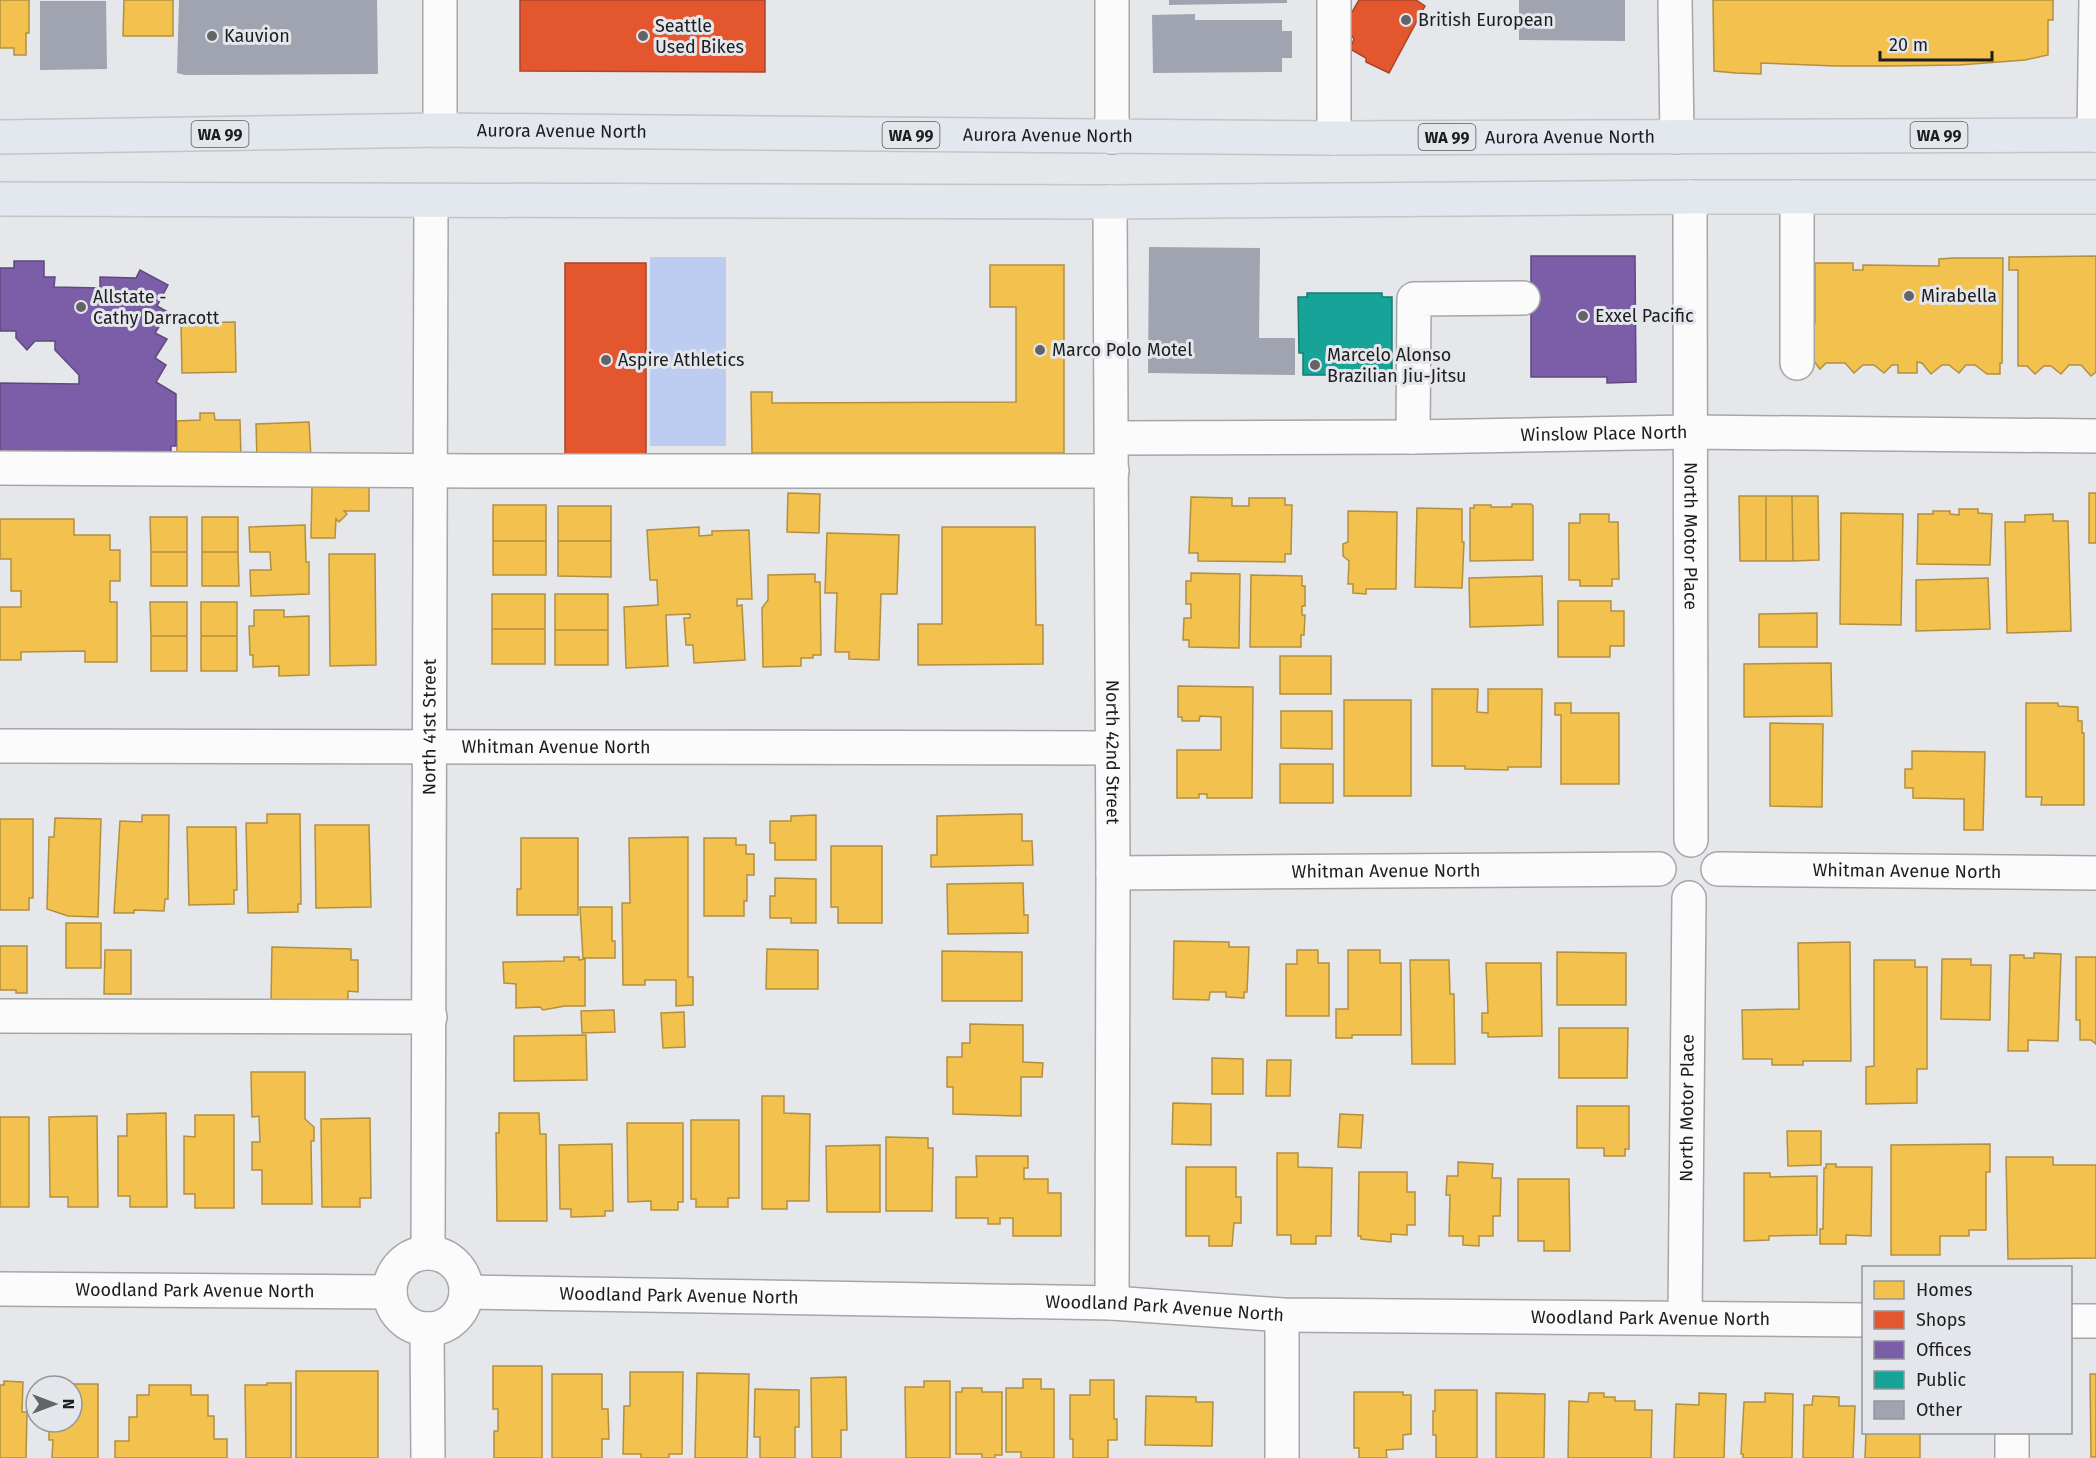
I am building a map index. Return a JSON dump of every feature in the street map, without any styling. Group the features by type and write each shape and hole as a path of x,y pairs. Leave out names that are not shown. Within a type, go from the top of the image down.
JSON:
{"highway":[{"name":"Aurora Avenue North","path":"0,137 440,130 1334,138 2095,135"},
{"path":"0,199 1110,202 1689,197 2096,197"}],"street":[{"path":"440,0 440,130"},
{"path":"1112,0 1112,137"},
{"path":"1334,0 1334,138"},
{"path":"1675,0 1677,137"},
{"path":"2095,135 2096,0"},
{"name":"North Motor Place","path":"1689,197 1691,840"},
{"path":"1797,197 1797,363"},
{"name":"North 41st Street","path":"428,1252 431,201"},
{"name":"North 42nd Street","path":"1110,202 1112,1302"},
{"path":"1413,437 1414,299 1523,298"},
{"name":"Winslow Place North","path":"1112,438 1413,437 1690,432 2096,436"},
{"path":"0,468 1112,471"},
{"name":"Whitman Avenue North","path":"0,746 1112,748"},
{"path":"1691,840 1703,844 1710,850 1716,859 1718,869 1711,888 1703,895 1683,899 1673,895 1666,888 1661,880 1659,862 1669,847 1676,842 1691,840"},
{"name":"Whitman Avenue North","path":"1113,873 1659,869"},
{"name":"Whitman Avenue North","path":"1718,869 2096,873"},
{"name":"North Motor Place","path":"1685,1318 1689,898"},
{"path":"0,1016 430,1017"},
{"path":"428,1252 440,1254 451,1260 460,1270 466,1292 462,1308 454,1318 443,1326 427,1329 417,1327 401,1317 392,1302 390,1292 392,1278 397,1268 406,1259 428,1252"},
{"name":"Woodland Park Avenue North","path":"0,1289 390,1292"},
{"name":"Woodland Park Avenue North","path":"466,1292 1112,1302 1282,1315 1862,1320"},
{"path":"1281,1458 1282,1315"},
{"path":"2072,1321 2096,1321"},
{"path":"427,1329 428,1458"},
{"path":"2012,1434 2012,1458"}],"shaded area":[{"path":"650,257 726,257 726,446 650,446"}],"building: Homes":[{"path":"0,0 29,0 26,55 14,55 14,48 0,48"},
{"path":"124,0 173,0 173,36 123,36"},
{"path":"1713,0 2053,0 2053,20 2048,20 2048,55 2025,60 1959,65 1889,66 1761,63 1761,74 1736,73 1714,71"},
{"path":"2096,256 2096,372 2091,376 2081,365 2069,365 2061,374 2051,366 2044,366 2035,374 2027,366 2018,366 2018,270 2009,270 2009,257"},
{"name":"Mirabella","path":"2003,258 2000,374 1987,374 1975,365 1966,365 1959,373 1949,365 1942,365 1931,374 1922,363 1917,362 1917,373 1898,373 1898,365 1892,365 1884,373 1874,365 1863,365 1854,373 1845,363 1826,363 1820,369 1805,350 1815,322 1815,263 1853,263 1853,270 1863,270 1863,265 1939,266 1939,259"},
{"name":"Marco Polo Motel","path":"990,265 1064,265 1064,453 752,453 751,392 772,392 772,403 1016,402 1016,307 990,307"},
{"path":"235,322 236,372 182,373 181,323"},
{"path":"200,413 214,413 215,420 240,420 241,458 177,459 177,421 200,420"},
{"path":"309,422 311,458 257,460 256,424"},
{"path":"312,486 369,487 369,511 344,511 347,514 339,522 336,519 335,538 311,538"},
{"path":"788,493 820,494 819,533 787,532"},
{"path":"2089,493 2096,493 2096,543 2089,543"},
{"path":"1739,496 1766,496 1766,561 1740,561"},
{"path":"1766,496 1792,496 1793,561 1766,561"},
{"path":"1792,496 1818,496 1819,560 1793,561"},
{"path":"1191,497 1232,498 1232,506 1249,506 1249,498 1285,498 1285,505 1292,505 1291,554 1285,554 1285,562 1198,561 1198,553 1189,553"},
{"path":"1512,504 1531,504 1533,506 1533,560 1470,561 1470,508 1474,508 1474,505 1512,507"},
{"path":"493,505 546,505 546,541 493,541"},
{"path":"558,506 611,506 611,541 558,541"},
{"path":"1417,508 1462,509 1462,542 1464,542 1462,588 1415,587"},
{"path":"1959,509 1978,509 1978,513 1992,514 1990,565 1917,564 1918,514 1950,511 1950,514 1959,515"},
{"path":"1348,511 1397,512 1396,589 1366,589 1366,594 1353,593 1353,584 1348,584 1349,561 1343,556 1343,544 1348,542"},
{"path":"1841,513 1903,514 1901,625 1840,624"},
{"path":"1580,514 1609,514 1609,522 1618,522 1619,579 1612,579 1612,586 1580,586 1580,580 1569,580 1569,523 1580,523"},
{"path":"2053,514 2053,521 2068,521 2071,631 2007,633 2005,522 2025,522 2025,515"},
{"path":"150,517 187,517 187,552 151,552"},
{"path":"202,517 238,517 238,552 202,552"},
{"path":"0,519 74,519 74,535 110,535 110,550 120,550 120,581 110,581 110,602 117,602 117,662 85,662 85,651 21,652 21,660 0,660 0,607 21,607 21,591 11,591 11,559 0,559"},
{"path":"305,525 306,562 309,562 309,594 251,596 250,570 271,570 270,552 250,552 249,527"},
{"path":"699,527 699,536 712,535 712,531 749,530 752,599 737,599 737,606 742,605 745,660 694,663 693,645 686,645 684,618 690,618 690,614 666,615 668,666 626,668 624,607 658,605 657,580 650,580 647,530"},
{"path":"942,527 1035,527 1036,625 1043,625 1043,664 918,665 918,624 942,624"},
{"path":"827,533 899,535 897,594 881,594 879,660 849,659 849,652 835,652 837,593 825,593"},
{"path":"493,541 546,541 546,575 493,575"},
{"path":"558,541 611,541 611,577 558,576"},
{"path":"151,552 187,552 187,586 151,586"},
{"path":"202,552 238,552 239,586 202,586"},
{"path":"329,554 375,554 376,665 330,666"},
{"path":"1191,573 1240,574 1239,648 1189,647 1189,640 1183,640 1184,618 1191,618 1191,604 1186,604 1186,581 1191,581"},
{"path":"815,574 815,582 820,582 821,655 801,658 801,666 763,667 762,608 768,600 768,575"},
{"path":"1251,575 1302,576 1302,586 1305,586 1305,606 1302,606 1302,615 1305,615 1301,647 1250,647"},
{"path":"1542,576 1543,625 1470,627 1469,578"},
{"path":"1988,578 1990,629 1916,631 1916,580"},
{"path":"492,594 545,594 545,629 492,629"},
{"path":"555,594 608,594 608,630 555,630"},
{"path":"1558,601 1611,601 1611,611 1624,611 1624,646 1610,646 1610,657 1558,657"},
{"path":"150,602 187,602 187,636 151,636"},
{"path":"201,602 237,602 237,636 201,636"},
{"path":"254,610 284,610 284,617 309,616 309,675 279,676 279,666 253,667 253,655 250,655 249,626 254,626"},
{"path":"1817,613 1817,647 1759,647 1759,614"},
{"path":"492,629 545,629 545,664 492,664"},
{"path":"555,630 608,630 608,665 555,665"},
{"path":"151,636 187,636 187,671 151,671"},
{"path":"201,636 237,636 237,671 201,671"},
{"path":"1280,656 1331,656 1331,694 1280,694"},
{"path":"1831,663 1832,716 1744,717 1744,664"},
{"path":"1178,686 1253,687 1252,798 1207,798 1207,794 1199,794 1199,798 1177,798 1177,750 1221,750 1221,717 1200,716 1199,721 1182,721 1182,717 1178,717"},
{"path":"1432,689 1478,689 1477,712 1488,713 1488,689 1542,689 1541,767 1508,767 1508,770 1432,766"},
{"path":"1344,700 1411,700 1411,796 1344,796"},
{"path":"1555,703 1571,703 1571,713 1619,713 1619,784 1561,784 1561,715 1555,715"},
{"path":"2026,703 2058,703 2058,706 2078,707 2078,721 2082,721 2082,733 2084,733 2084,805 2041,805 2042,797 2026,797"},
{"path":"1281,711 1332,711 1332,749 1281,748"},
{"path":"1770,723 1823,724 1822,807 1770,806"},
{"path":"1912,751 1985,752 1983,830 1964,830 1964,799 1913,798 1913,788 1905,788 1905,769 1912,769"},
{"path":"1280,764 1333,764 1333,803 1280,803"},
{"path":"267,814 300,814 301,904 298,904 298,912 248,913 246,823 267,823"},
{"path":"1022,814 1022,841 1032,841 1033,865 931,867 931,855 937,855 937,816"},
{"path":"142,815 169,815 168,899 165,899 164,911 134,910 134,913 114,913 120,821 142,822"},
{"path":"816,815 816,860 775,860 775,843 770,843 770,821 791,821 791,816"},
{"path":"55,818 101,819 98,917 68,916 47,909 49,837 54,837"},
{"path":"0,819 33,819 33,898 29,898 29,910 0,910"},
{"path":"315,825 369,825 371,907 316,908"},
{"path":"187,827 236,827 237,890 234,890 234,904 189,905"},
{"path":"688,837 688,977 693,977 693,1005 676,1006 676,980 645,980 645,985 623,985 622,903 630,903 629,838"},
{"path":"521,838 578,838 578,915 517,915 517,889 521,889"},
{"path":"704,838 736,838 736,845 746,845 746,854 754,854 754,875 747,875 747,901 744,901 744,916 704,916"},
{"path":"831,846 882,846 882,923 838,923 838,907 831,907"},
{"path":"775,878 816,879 816,923 791,923 791,918 770,918 770,896 775,896"},
{"path":"1023,883 1024,915 1028,915 1028,933 948,934 947,884"},
{"path":"580,907 612,907 612,941 615,941 615,958 583,958"},
{"path":"66,923 101,923 101,968 66,968"},
{"path":"1174,941 1229,942 1229,947 1249,947 1247,992 1244,992 1244,998 1226,997 1226,992 1210,992 1209,1000 1173,999"},
{"path":"1850,942 1851,1061 1803,1061 1803,1065 1772,1065 1772,1059 1743,1059 1742,1010 1799,1009 1798,943"},
{"path":"0,946 27,946 27,993 0,990"},
{"path":"272,947 351,949 351,960 358,960 358,992 348,991 348,1003 271,1001"},
{"path":"767,949 818,950 818,989 766,989"},
{"path":"105,950 131,950 131,994 104,994"},
{"path":"1297,950 1318,950 1318,963 1329,963 1329,1016 1286,1016 1286,964 1297,964"},
{"path":"1348,950 1380,950 1380,963 1401,963 1401,1035 1352,1035 1352,1038 1336,1038 1336,1009 1348,1009"},
{"path":"942,951 1022,952 1022,1001 942,1001"},
{"path":"1557,952 1626,953 1626,1005 1557,1005"},
{"path":"2034,953 2061,954 2058,1041 2028,1040 2028,1051 2008,1051 2010,955 2034,958"},
{"path":"564,957 585,959 585,1006 565,1006 543,1010 540,1007 516,1008 516,984 504,983 503,962 564,961"},
{"path":"2076,957 2096,957 2096,1044 2091,1040 2080,1040 2080,1020 2076,1020"},
{"path":"1942,959 1971,959 1971,965 1991,965 1990,1020 1941,1019"},
{"path":"1410,960 1449,960 1450,994 1454,994 1455,1064 1412,1064"},
{"path":"1874,960 1915,960 1915,967 1927,967 1927,1069 1917,1069 1917,1103 1866,1104 1866,1067 1874,1066"},
{"path":"1486,963 1541,963 1542,1036 1488,1037 1488,1033 1482,1033 1482,1013 1488,1013"},
{"path":"614,1010 615,1032 582,1033 581,1011"},
{"path":"684,1012 685,1047 663,1048 661,1013"},
{"path":"970,1024 1023,1025 1023,1062 1043,1063 1042,1077 1021,1077 1021,1116 953,1114 953,1087 947,1087 947,1057 962,1057 962,1043 970,1043"},
{"path":"1559,1028 1628,1028 1627,1078 1559,1078"},
{"path":"586,1035 587,1080 514,1081 514,1036"},
{"path":"1212,1058 1243,1059 1243,1094 1212,1094"},
{"path":"1267,1060 1291,1060 1290,1096 1266,1096"},
{"path":"251,1072 305,1072 305,1119 314,1127 314,1141 311,1141 312,1204 262,1204 262,1170 252,1170 252,1142 260,1142 259,1116 252,1117"},
{"path":"762,1096 784,1096 784,1113 810,1114 809,1201 787,1201 787,1209 762,1209"},
{"path":"1173,1103 1211,1104 1211,1145 1172,1144"},
{"path":"1577,1106 1629,1106 1629,1149 1625,1149 1625,1156 1604,1156 1604,1148 1577,1148"},
{"path":"166,1113 167,1207 130,1207 130,1196 118,1196 118,1136 127,1136 127,1114"},
{"path":"499,1113 539,1113 540,1134 546,1134 547,1221 497,1221 496,1133 499,1133"},
{"path":"1340,1114 1363,1115 1361,1148 1338,1147"},
{"path":"195,1115 234,1115 234,1208 195,1208 195,1194 184,1194 184,1136 195,1137"},
{"path":"97,1116 98,1207 68,1207 68,1197 50,1197 49,1117"},
{"path":"0,1117 29,1117 29,1207 0,1207"},
{"path":"370,1118 371,1198 360,1198 360,1207 322,1207 321,1119"},
{"path":"691,1120 739,1120 739,1198 728,1198 728,1207 696,1207 696,1199 691,1199"},
{"path":"627,1123 683,1123 683,1202 678,1202 678,1210 651,1210 651,1201 628,1202"},
{"path":"1787,1131 1821,1131 1821,1165 1788,1166"},
{"path":"886,1137 928,1138 928,1148 933,1148 932,1211 886,1211"},
{"path":"612,1144 613,1211 605,1211 605,1216 571,1217 571,1209 560,1209 559,1145"},
{"path":"1990,1144 1990,1172 1986,1172 1986,1230 1969,1230 1969,1236 1940,1236 1940,1255 1891,1255 1891,1145"},
{"path":"880,1145 880,1212 827,1212 826,1146"},
{"path":"1277,1153 1298,1153 1298,1167 1332,1168 1331,1236 1316,1236 1316,1244 1291,1244 1291,1235 1277,1235"},
{"path":"976,1156 1028,1156 1028,1168 1024,1168 1024,1179 1048,1179 1048,1193 1061,1193 1061,1236 1013,1236 1013,1218 1000,1218 1000,1224 988,1224 988,1218 956,1218 956,1177 977,1177"},
{"path":"2006,1157 2053,1157 2053,1165 2096,1165 2096,1258 2008,1259"},
{"path":"1458,1162 1493,1164 1492,1178 1501,1178 1500,1216 1493,1216 1493,1236 1479,1236 1479,1246 1463,1245 1463,1236 1449,1236 1450,1195 1446,1195 1447,1176 1458,1176"},
{"path":"1826,1164 1836,1164 1836,1167 1872,1167 1871,1236 1846,1235 1846,1244 1820,1244 1820,1229 1823,1229 1824,1168"},
{"path":"1186,1167 1236,1167 1236,1197 1241,1197 1241,1223 1234,1223 1232,1246 1209,1246 1209,1236 1186,1236"},
{"path":"1359,1172 1407,1172 1407,1192 1415,1192 1415,1225 1407,1225 1407,1235 1391,1234 1391,1242 1361,1239 1361,1236 1358,1236"},
{"path":"1744,1173 1770,1173 1770,1177 1817,1176 1817,1235 1769,1236 1769,1240 1744,1241"},
{"path":"1518,1179 1569,1179 1570,1251 1544,1251 1544,1241 1518,1241"},
{"path":"493,1366 542,1366 542,1458 494,1458 494,1431 498,1431 498,1409 493,1409"},
{"path":"296,1371 378,1371 378,1458 296,1458"},
{"path":"630,1372 683,1372 682,1454 669,1454 669,1458 641,1458 641,1454 623,1454 624,1406 630,1406"},
{"path":"697,1373 749,1374 747,1458 695,1458"},
{"path":"552,1374 602,1374 602,1409 608,1409 609,1439 602,1439 602,1458 552,1458"},
{"path":"2090,1374 2096,1374 2096,1457 2091,1457"},
{"path":"846,1377 847,1430 841,1430 841,1458 812,1458 811,1378"},
{"path":"1023,1379 1041,1379 1041,1389 1054,1389 1054,1458 1021,1458 1021,1452 1006,1452 1006,1388 1023,1388"},
{"path":"1090,1380 1114,1380 1114,1419 1117,1419 1117,1440 1108,1440 1108,1458 1073,1458 1073,1439 1070,1439 1070,1395 1090,1395"},
{"path":"4,1381 23,1382 22,1412 24,1412 24,1434 27,1434 26,1458 0,1458 0,1385 4,1385"},
{"path":"924,1381 950,1381 950,1458 906,1458 905,1387 924,1387"},
{"path":"267,1383 291,1383 291,1458 246,1458 245,1385 267,1385"},
{"path":"84,1384 98,1384 98,1458 52,1458 53,1440 49,1440 49,1434 84,1434"},
{"path":"149,1385 191,1385 191,1395 208,1395 208,1416 214,1416 214,1439 227,1439 227,1458 115,1458 115,1441 129,1441 129,1417 137,1417 137,1395 149,1395"},
{"path":"962,1388 982,1388 982,1392 1002,1392 1002,1455 995,1455 995,1458 982,1458 982,1454 956,1454 956,1392 962,1392"},
{"path":"755,1389 799,1390 799,1427 795,1427 795,1458 760,1458 760,1437 754,1437"},
{"path":"1435,1390 1477,1390 1477,1458 1436,1458 1436,1435 1433,1435"},
{"path":"1354,1392 1403,1392 1403,1395 1411,1395 1411,1434 1403,1435 1403,1449 1386,1450 1387,1458 1359,1458 1359,1448 1354,1448"},
{"path":"1496,1393 1545,1394 1544,1458 1496,1458"},
{"path":"1589,1393 1604,1393 1604,1397 1615,1397 1615,1401 1635,1401 1635,1410 1652,1410 1651,1458 1568,1458 1569,1401 1588,1402"},
{"path":"1699,1393 1726,1394 1724,1458 1674,1458 1676,1404 1699,1405"},
{"path":"1765,1393 1793,1394 1792,1458 1743,1458 1741,1454 1744,1402 1765,1402"},
{"path":"1146,1396 1196,1397 1196,1402 1213,1402 1212,1446 1145,1445"},
{"path":"1813,1396 1839,1397 1839,1406 1855,1406 1853,1458 1803,1458 1804,1405 1812,1405"},
{"path":"1866,1434 1920,1434 1920,1458 1865,1458"}],"building: Shops":[{"name":"Seattle Used Bikes","path":"520,0 765,0 765,72 520,71"},
{"path":"1359,0 1416,0 1425,6 1389,73 1366,62 1366,58 1350,49 1354,39 1344,26"},
{"name":"Aspire Athletics","path":"565,263 646,263 646,456 565,456"}],"building: Offices":[{"name":"Exxel Pacific","path":"1531,256 1635,256 1636,382 1607,383 1607,377 1531,377"},
{"path":"14,261 44,261 44,277 55,277 54,287 100,288 100,277 136,278 140,270 168,285 157,306 168,312 155,333 167,339 155,358 166,365 156,382 176,394 176,446 171,446 171,457 0,455 0,383 79,384 79,375 55,350 55,341 35,341 27,350 16,338 16,331 0,331 0,268 14,268"}],"building: Public":[{"path":"1307,293 1382,293 1382,297 1392,297 1392,375 1303,375 1303,353 1299,353 1298,297 1307,297"}],"building: Other":[{"path":"179,0 377,0 378,74 185,75 177,73"},
{"path":"1169,0 1287,0 1287,3 1169,5"},
{"path":"1519,0 1625,0 1625,41 1519,40"},
{"path":"40,1 106,1 107,69 40,70"},
{"path":"1195,14 1195,20 1282,20 1282,31 1292,31 1292,58 1282,58 1282,72 1153,73 1152,15"},
{"path":"1149,247 1260,248 1259,338 1295,338 1295,375 1148,373"}],"place":[{"name":"British European","path":"1406,20"},
{"name":"Kauvion","path":"212,36"},
{"name":"Seattle Used Bikes","path":"643,36"},
{"name":"Mirabella","path":"1909,296"},
{"name":"Allstate - Cathy Darracott","path":"81,307"},
{"name":"Exxel Pacific","path":"1583,316"},
{"name":"Marco Polo Motel","path":"1040,350"},
{"name":"Aspire Athletics","path":"606,360"},
{"name":"Marcelo Alonso Brazilian Jiu-Jitsu","path":"1315,365"}]}
